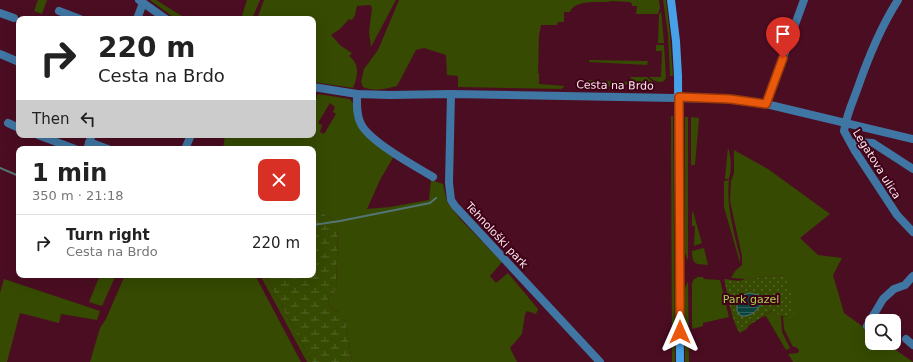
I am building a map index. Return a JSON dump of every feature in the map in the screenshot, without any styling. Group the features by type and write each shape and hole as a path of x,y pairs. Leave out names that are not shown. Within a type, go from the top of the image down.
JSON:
{"main road":[{"path":"671,0 676,40 679,97 680,362"}],"street":[{"path":"766,104 804,0"},
{"path":"845,123 871,51 888,15 898,0"},
{"path":"137,16 141,1 162,16"},
{"path":"59,11 72,16"},
{"path":"0,13 14,18"},
{"path":"0,54 16,61"},
{"name":"Cesta na Brdo","path":"316,87 357,94 390,95 451,94 730,99 766,104 913,139"},
{"path":"357,94 358,116 361,125 366,131 382,145 433,177"},
{"name":"Tehnološki park","path":"451,94 449,183 451,200 600,362"},
{"path":"8,123 16,127"},
{"name":"Legatova ulica","path":"845,123 844,131 874,182 897,215 913,232"},
{"path":"46,138 67,146"},
{"path":"89,142 100,146"},
{"path":"851,144 857,142 873,143 913,170"},
{"path":"874,314 883,299 894,289 905,285 913,276"},
{"path":"906,339 913,345"}],"green space":[{"path":"38,0 47,0 42,14 34,11"},
{"path":"150,0 156,0 182,16 172,16"},
{"path":"247,0 260,0 253,16 242,16"},
{"path":"264,0 396,0 371,47 369,32 372,8 370,5 357,6 352,20 349,19 340,29 331,35 341,46 352,53 349,56 355,62 357,70 353,88 316,82 316,16 258,16"},
{"path":"399,0 659,0 660,8 658,14 636,14 637,6 632,6 630,2 587,2 576,5 570,12 564,12 564,22 558,22 557,25 541,25 539,36 539,84 565,86 561,89 458,87 458,76 447,75 446,55 424,48 416,50 397,86 376,90 367,89 363,87 361,82 364,69 378,50"},
{"path":"663,0 666,0 673,76 670,76 668,34"},
{"path":"661,11 664,43 658,43 659,15"},
{"path":"656,45 664,45 666,77 665,80 661,82 649,77 661,77 662,51 656,51"},
{"path":"589,60 648,61 647,65 589,62"},
{"path":"631,77 647,77 653,82 637,82 620,86 588,88 588,80 630,82"},
{"path":"318,94 350,99 354,105 354,116 394,156 380,180 367,209 390,207 429,200 431,180 443,184 447,202 462,221 502,262 490,276 496,283 508,273 538,309 536,314 527,311 525,314 522,334 510,348 517,362 352,362 345,318 337,311 331,309 328,301 329,296 334,293 336,288 338,226 336,221 316,211 316,146 223,146 225,138 316,138 316,99","holes":["330,103 335,107 333,112 336,114 324,134 320,132 322,125 318,123"]},
{"path":"671,116 673,116 675,362 672,362"},
{"path":"685,117 688,117 688,261 685,253"},
{"path":"691,117 699,118 695,165 691,165"},
{"path":"728,147 731,171 729,179 725,179"},
{"path":"734,150 768,169 830,214 800,238 818,255 842,258 833,275 844,313 865,328 865,350 896,350 913,362 793,362 788,354 798,353 799,350 796,347 793,347 784,329 783,317 794,317 784,275 745,279 731,278 735,271 742,265 742,256 730,201 731,181 734,173"},
{"path":"729,180 728,190 730,210 740,263 724,207 724,181"},
{"path":"316,211 336,221 338,226 336,288 334,293 329,296 328,301 331,309 341,313 345,318 352,362 312,362 267,278 316,278"},
{"path":"692,212 702,243 694,246 695,226 692,226"},
{"path":"704,248 708,265 698,264 693,259 692,251"},
{"name":"Park gazel","path":"784,275 793,297 794,318 781,316 771,311 740,333 732,314 724,279 739,281"},
{"path":"697,277 720,280 729,317 703,323 703,326 692,329 692,283"},
{"path":"99,278 115,278 102,306 89,302"},
{"path":"124,278 257,278 301,362 90,362 100,328 106,319"},
{"path":"262,278 267,278 312,362 307,362"},
{"path":"4,279 100,311 97,320 61,314 59,323 20,313 7,362 0,362 0,293"},
{"path":"688,281 689,362 685,362 685,288"},
{"path":"772,311 781,316 782,332 790,348 786,350 766,316 762,317"}],"water":[{"path":"750,293 758,295 763,300 755,312 749,315 741,316 737,311 737,301 743,295"}],"waterway":[{"path":"0,168 16,175"},
{"path":"316,225 430,203 436,198"}],"route":[{"path":"680,332 679,97 718,98 766,104 783,58"}]}
